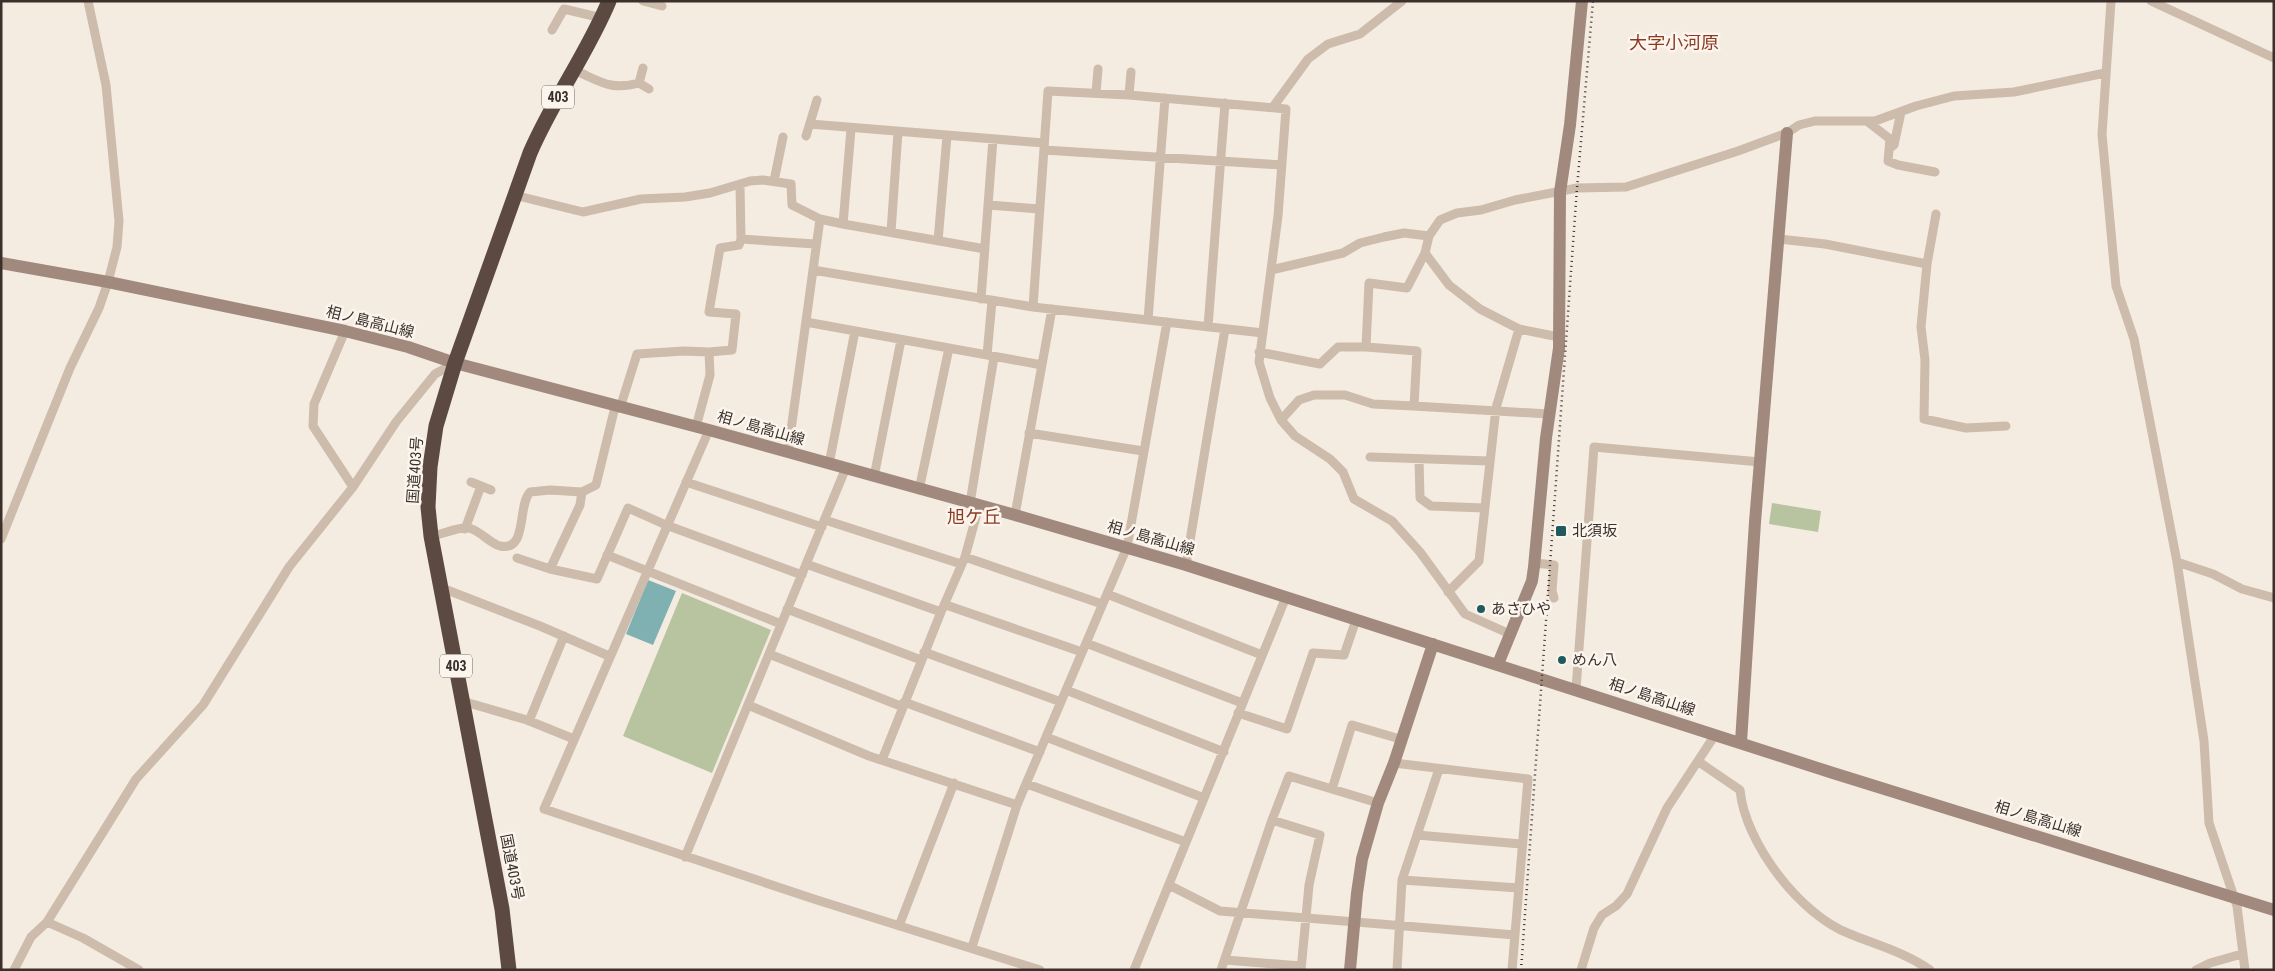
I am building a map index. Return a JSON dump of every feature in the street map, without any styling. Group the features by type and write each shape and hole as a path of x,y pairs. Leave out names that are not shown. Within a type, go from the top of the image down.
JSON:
{"highway":[{"name":"国道403号","path":"509,970 502,909 431,536 428,507 430,467 436,426 455,363 514,195 543,123 574,70 609,1"}],"main road":[{"path":"1498,664 1532,581 1559,337 1560,192 1570,125 1582,1"},
{"path":"1741,742 1760,462 1787,133"},
{"name":"相ノ島高山線","path":"1,263 108,282 345,331 408,347 455,363 709,430 845,470 1015,515 1186,565 1715,735 2274,910"},
{"path":"1350,970 1362,859 1378,803 1394,764 1400,739 1433,644"}],"street":[{"path":"1,539 70,368 99,308 117,247 119,221 106,85 88,1"},
{"path":"642,1 662,6"},
{"path":"1273,107 1308,59 1328,44 1360,34 1402,1"},
{"path":"2110,1 2102,134 2116,286 2134,338 2177,562 2204,742 2209,824 2234,897 2245,970"},
{"path":"2151,1 2274,58"},
{"path":"552,30 564,9 602,18"},
{"path":"639,83 643,68"},
{"path":"1096,93 1098,69"},
{"path":"574,70 611,86 622,88 639,83 648,88"},
{"path":"1129,94 1131,72"},
{"path":"1366,347 1370,283 1407,288 1425,253 1429,236 1440,220 1457,213 1481,210 1515,200 1577,188 1626,187 1787,133 1799,125 1814,121 1875,121 1954,96 2014,92 2105,73"},
{"path":"1033,307 1048,91 1129,94 1286,109 1271,270 1259,352 1259,362 1263,378 1281,420 1295,436 1330,459 1344,472 1354,499 1392,521 1420,552 1466,614 1510,634"},
{"path":"1148,320 1165,98"},
{"path":"806,136 817,100"},
{"path":"1208,327 1225,103"},
{"path":"1890,148 1894,145 1901,112"},
{"path":"1868,122 1890,139 1888,161 1898,165 1935,172"},
{"path":"810,124 851,129 993,139 1044,146 1161,157 1282,166"},
{"path":"843,224 851,129"},
{"path":"891,232 898,132"},
{"path":"938,241 947,136"},
{"path":"774,181 783,137"},
{"path":"981,299 993,139"},
{"path":"514,195 583,212 641,199 685,197 710,193 750,181 774,181 792,184 792,205 820,219 985,249"},
{"path":"431,536 465,528 480,533 497,545 507,547 514,543 519,535 525,497 530,492 550,490 582,492 596,485 618,407 637,354 736,350 736,314 709,312 720,248 739,245 742,238 740,185"},
{"path":"988,205 1040,209"},
{"path":"1936,214 1927,264 1921,327 1925,360 1924,419 1966,428 2006,426"},
{"path":"788,452 820,219"},
{"path":"1271,270 1343,253 1360,243 1384,237 1404,233 1429,236"},
{"path":"742,238 816,244"},
{"path":"1779,239 1825,244 1927,264"},
{"path":"1425,253 1449,285 1480,309 1518,329 1559,337"},
{"path":"813,270 1033,307 1263,333"},
{"path":"882,760 963,561 974,505 991,356 992,301"},
{"path":"1015,515 1052,309"},
{"path":"806,322 1042,365"},
{"path":"972,947 1017,805 1127,547 1167,322"},
{"path":"1186,565 1225,329"},
{"path":"1448,592 1479,561 1488,461 1496,411 1518,329"},
{"path":"345,331 314,404 313,426 353,487"},
{"path":"829,464 855,331"},
{"path":"874,477 901,340"},
{"path":"1259,352 1320,364 1338,347 1417,350 1414,406"},
{"path":"919,490 949,348"},
{"path":"696,427 710,376 709,352"},
{"path":"14,970 31,937 46,922 136,779 203,705 289,567 353,487 396,422 435,374 455,363"},
{"path":"1281,420 1299,400 1314,395 1345,394 1373,404 1549,414"},
{"path":"709,430 666,525 648,572 609,656 544,809 685,857 1040,970"},
{"path":"1029,433 1143,451"},
{"path":"1576,689 1594,447 1760,462"},
{"path":"1370,457 1488,461"},
{"path":"1419,459 1420,498 1431,506 1484,508"},
{"path":"685,857 845,470"},
{"path":"471,482 491,490"},
{"path":"686,482 823,524 963,561 1102,604"},
{"path":"465,528 481,486"},
{"path":"550,569 580,505 582,492"},
{"path":"517,558 550,569 597,579 628,508 666,525 802,575"},
{"path":"607,555 781,624"},
{"path":"2177,562 2213,574 2242,589 2274,598"},
{"path":"1534,563 1554,564 1552,591 1554,598"},
{"path":"806,564 1082,652"},
{"path":"442,588 564,636 609,656"},
{"path":"1107,594 1262,655"},
{"path":"1134,970 1286,597"},
{"path":"787,609 1061,702"},
{"path":"1238,713 1287,729 1313,653 1344,655 1356,620"},
{"path":"529,721 564,636"},
{"path":"1086,643 1242,703"},
{"path":"769,654 904,705 1040,752"},
{"path":"1066,690 1224,752"},
{"path":"462,701 529,721 574,740"},
{"path":"748,705 882,760 1017,805"},
{"path":"1332,790 1352,725 1400,739"},
{"path":"1580,970 1594,928 1602,915 1616,906 1627,894 1666,808 1699,762 1715,735"},
{"path":"1046,737 1204,798"},
{"path":"1699,762 1740,790 1742,806 1755,836 1780,878 1798,899 1820,918 1849,934 1917,960 1930,970"},
{"path":"1394,764 1528,779 1521,844 1512,970"},
{"path":"1396,970 1402,880 1439,769"},
{"path":"1221,970 1289,776 1378,803"},
{"path":"899,926 954,783"},
{"path":"1027,784 1186,842"},
{"path":"1225,960 1301,968 1309,885 1320,835 1272,820"},
{"path":"1417,835 1521,844"},
{"path":"1402,880 1519,888"},
{"path":"1170,885 1220,911 1515,935"},
{"path":"46,922 83,938 140,970"},
{"path":"2196,970 2210,963 2242,954"}],"green space":[{"path":"1772,503 1821,511 1818,532 1769,524"},
{"path":"682,593 771,630 712,773 623,736"}],"water":[{"path":"648,580 676,591 653,645 626,634"}],"railway":[{"path":"1521,970 1577,188 1593,1"}],"place":[{"name":"北須坂","path":"1561,531"},
{"name":"あさひや","path":"1481,609"},
{"name":"めん八","path":"1562,660"}],"district":[{"name":"大字小河原","path":"1674,42"},
{"name":"旭ケ丘","path":"974,516"}]}
